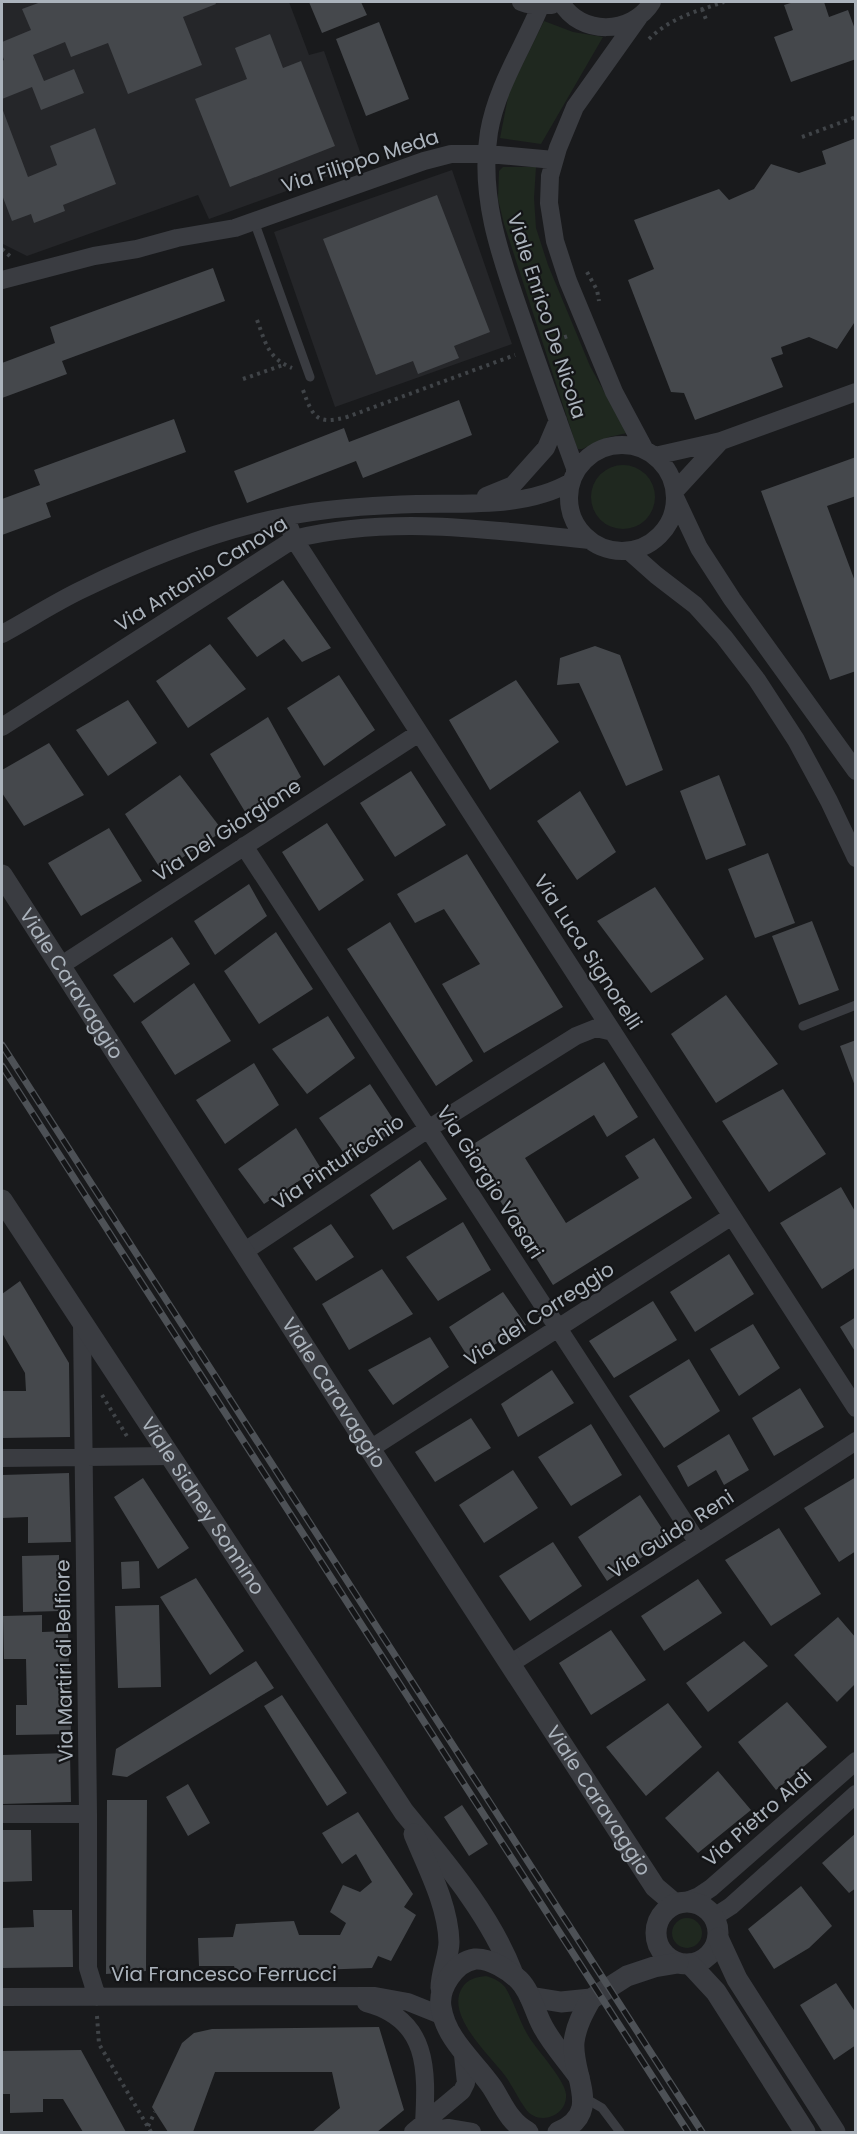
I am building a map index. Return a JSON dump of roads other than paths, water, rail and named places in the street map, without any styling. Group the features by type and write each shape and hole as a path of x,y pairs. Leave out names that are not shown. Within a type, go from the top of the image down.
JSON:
{"street":[{"path":"521,2 562,3"},
{"name":"Viale Enrico De Nicola","path":"541,3 506,76 489,131 489,213 501,259 575,468 573,477"},
{"name":"Viale Enrico De Nicola","path":"562,3 582,21 607,28 624,25 650,6"},
{"name":"Viale Enrico De Nicola","path":"650,6 575,107 554,160 550,176 549,203 555,241 568,281 614,392 650,453"},
{"name":"Via Filippo Meda","path":"2,280 94,256 235,228 424,161 452,154 488,154 554,160"},
{"path":"650,453 721,441 855,392"},
{"path":"471,503 513,485 546,448 558,420"},
{"path":"721,441 675,494 673,512 662,532 644,547 629,551 615,551 601,547 589,540 578,528 571,514 568,498 573,477 591,455 613,445 630,445 650,453 664,466 671,478 675,494 699,548 726,590 855,771"},
{"name":"Via Antonio Canova","path":"2,634 80,590 161,554 243,527 311,513 383,505 528,499 559,489 573,477"},
{"name":"Via Luca Signorelli","path":"286,518 294,539 855,1408"},
{"name":"Via Antonio Canova","path":"2,727 294,539 323,532 374,526 479,528 589,540"},
{"path":"629,551 695,605 724,637 757,680 796,740 829,801 855,858"},
{"name":"Via Del Giorgione","path":"60,966 419,733"},
{"name":"Via Giorgio Vasari","path":"244,846 698,1543"},
{"name":"Viale Caravaggio","path":"2,875 370,1449 655,1887 679,1903 701,1905 714,1917"},
{"name":"Via Pinturicchio","path":"244,1251 428,1129 576,1035 596,1029 613,1032"},
{"name":"Viale Sidney Sonnino","path":"2,1200 404,1812 439,1854 495,1936 513,1974 530,1997 543,2026 581,2087"},
{"name":"Via del Correggio","path":"370,1449 732,1216"},
{"name":"Via Martiri di Belfiore","path":"82,1324 88,1814 87,1968 97,1997"},
{"name":"Via Guido Reni","path":"510,1664 855,1441"},
{"path":"2,1458 170,1456"},
{"name":"Via Pietro Aldi","path":"679,1903 699,1896 711,1888 855,1761"},
{"path":"558,2133 580,2115 581,2087 574,2043 579,2018 591,1999 627,1976 654,1967 703,1960 713,1950 718,1938 718,1927 714,1917 731,1906 855,1794"},
{"name":"Viale Sidney Sonnino","path":"404,1812 441,1900 448,1926 449,1945 441,1978 442,2007"},
{"path":"2,1814 88,1814"},
{"path":"679,1903 666,1910 659,1918 656,1934 659,1948 663,1953 684,1964 716,1992 805,2133"},
{"path":"627,1976 656,1934"},
{"path":"718,1938 738,1979 835,2133"},
{"path":"418,2130 462,2091 466,2083 463,2055 442,2007 452,1973 462,1964 475,1959 489,1961 513,1974"},
{"path":"338,1996 382,2007 406,2024 415,2034 420,2047 426,2085 418,2130"},
{"name":"Via Francesco Ferrucci","path":"2,1997 375,1996 397,1999 426,2008 442,2007"},
{"path":"530,1997 561,2002 591,1999"},
{"path":"463,2055 492,2087 518,2127 528,2133"},
{"path":"418,2130 448,2128 472,2133"}],"lane":[{"path":"254,221 310,377"},
{"path":"803,1026 855,1005"},
{"path":"581,2087 602,2108 620,2133"}],"railway":[{"path":"2,1045 702,2132"},
{"path":"2,1066 688,2132"}]}
